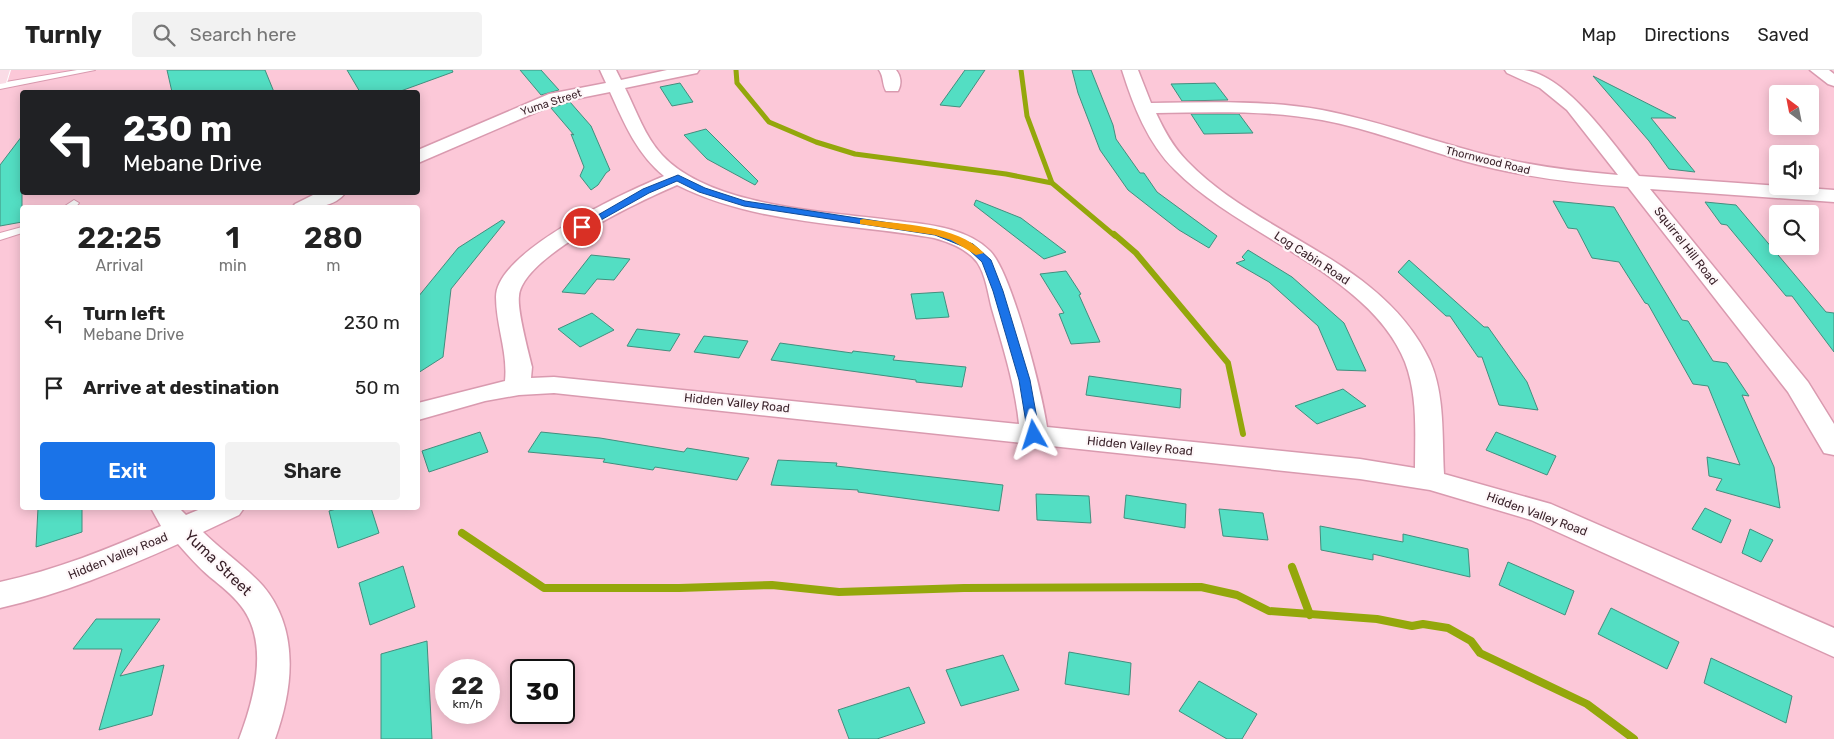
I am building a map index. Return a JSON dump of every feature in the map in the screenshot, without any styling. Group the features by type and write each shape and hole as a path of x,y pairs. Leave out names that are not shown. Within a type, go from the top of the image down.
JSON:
{"main road":[{"path":"0,79 2,70"}],"street":[{"name":"Yuma Street","path":"420,156 555,98 612,77 691,70"},
{"path":"887,70 892,76 892,88"},
{"name":"Log Cabin Road","path":"1130,70 1146,108 1170,153 1199,183 1358,289 1383,312 1404,336 1418,361 1426,388 1430,480"},
{"name":"Squirrel Hill Road","path":"1513,70 1546,85 1573,106 1798,388 1834,446"},
{"path":"1818,70 1834,81"},
{"path":"612,77 650,152 678,178 702,190 744,204 936,232 970,246 986,260 998,291 1025,380 1034,435"},
{"name":"Thornwood Road","path":"1146,108 1270,108 1310,113 1360,124 1507,166 1583,178 1834,196"},
{"path":"517,386 518,367 507,296 512,280 524,265 550,244 646,191 678,178"},
{"path":"308,205 330,195"},
{"name":"Hidden Valley Road","path":"420,411 494,390 517,386 554,385 1360,469 1430,480 1540,512 1834,643"},
{"name":"Hidden Valley Road","path":"1,596 37,587 109,562 174,519 219,510"},
{"name":"Yuma Street","path":"174,519 216,563 249,592 258,604 270,634 274,669 271,689 257,739"}],"lane":[{"path":"0,86 91,70"},
{"path":"0,237 20,231"}],"building":[{"path":"167,70 265,70 273,90 172,90"},
{"path":"347,70 452,70 453,72 404,90 359,90"},
{"path":"520,70 541,70 559,90 541,95"},
{"path":"965,70 985,70 960,107 940,105"},
{"path":"1072,70 1091,70 1113,125 1116,139 1140,173 1144,173 1157,192 1217,236 1209,248 1179,230 1128,190 1100,150 1078,93"},
{"path":"1593,76 1676,118 1651,118 1695,172 1669,169 1649,141"},
{"path":"680,83 693,102 672,106 660,87"},
{"path":"1215,83 1228,100 1182,101 1171,84"},
{"path":"570,102 591,126 610,170 598,185 591,190 580,176 584,167 571,134 574,135 551,108"},
{"path":"1191,114 1239,114 1253,133 1204,134"},
{"path":"706,129 758,181 755,185 707,159 684,135"},
{"path":"20,139 20,195 22,195 22,205 20,205 20,222 0,226 0,165"},
{"path":"976,200 1021,218 1066,252 1044,259 974,205"},
{"path":"1553,201 1614,207 1682,320 1688,321 1713,361 1727,363 1749,396 1742,395 1774,467 1780,508 1716,490 1722,479 1709,476 1707,457 1740,465 1708,386 1693,384 1648,304 1645,303 1619,262 1592,258 1577,229 1568,228"},
{"path":"1705,202 1736,205 1769,244 1769,255 1778,255 1826,312 1834,313 1834,352 1792,296 1786,296 1727,225 1721,224"},
{"path":"502,220 505,222 451,289 443,357 420,372 420,295 458,248"},
{"path":"1248,250 1292,277 1344,323 1366,371 1337,370 1318,326 1269,282 1236,263 1245,260 1242,257"},
{"path":"591,255 630,259 614,280 597,279 585,294 562,292"},
{"path":"1409,260 1484,327 1488,327 1527,382 1538,410 1499,405 1482,357 1478,357 1450,316 1446,316 1398,272"},
{"path":"1066,271 1081,294 1079,295 1100,342 1071,344 1059,314 1064,313 1040,274"},
{"path":"943,292 949,317 916,319 911,294"},
{"path":"592,313 614,330 580,347 558,329"},
{"path":"637,329 680,334 670,351 627,346"},
{"path":"704,336 748,341 739,358 694,352"},
{"path":"780,343 852,353 853,351 895,356 893,360 966,367 962,387 916,382 916,380 771,360"},
{"path":"1089,376 1181,389 1180,408 1086,395"},
{"path":"1343,389 1366,406 1317,424 1295,406"},
{"path":"480,432 488,452 429,472 422,451"},
{"path":"541,432 600,438 684,452 687,448 749,458 737,480 655,467 653,470 603,462 605,459 528,452"},
{"path":"1496,432 1556,456 1547,475 1486,450"},
{"path":"778,460 837,463 836,466 1003,485 999,511 858,492 858,490 771,485"},
{"path":"1036,494 1089,496 1091,523 1037,520"},
{"path":"1126,495 1186,504 1185,528 1124,518"},
{"path":"1705,508 1731,520 1721,543 1692,529"},
{"path":"1219,509 1263,513 1268,540 1223,536"},
{"path":"38,510 82,510 82,532 36,547"},
{"path":"372,510 379,533 338,548 329,511"},
{"path":"1320,526 1403,542 1403,534 1468,549 1470,577 1373,554 1373,560 1321,550"},
{"path":"1750,529 1773,540 1761,562 1742,553"},
{"path":"1508,562 1574,591 1565,615 1499,585"},
{"path":"403,566 415,607 370,625 359,583"},
{"path":"1611,608 1679,642 1667,669 1598,634"},
{"path":"96,619 160,619 120,676 164,665 152,715 99,730 122,649 73,649"},
{"path":"427,641 432,739 381,739 381,654"},
{"path":"1069,652 1131,663 1129,695 1065,684"},
{"path":"1003,655 1019,690 961,706 946,670"},
{"path":"1711,658 1792,696 1786,723 1704,683"},
{"path":"1199,681 1257,714 1242,739 1227,739 1179,711"},
{"path":"909,687 925,723 877,739 849,739 838,710"}],"waterway":[{"path":"736,70 737,83 769,122 816,142 855,154 1006,174 1052,183"},
{"path":"1021,70 1027,116 1052,183"},
{"path":"1052,183 1115,236"},
{"path":"1114,234 1136,253 1228,363 1243,434"},
{"path":"462,533 544,588 679,588 772,585 839,592 964,588 1201,587 1237,595 1269,611 1310,614"},
{"path":"1292,567 1310,614"},
{"path":"1310,614 1377,619 1412,626 1423,624 1448,628 1471,641 1480,653 1587,704 1634,739"}],"slow traffic":[{"path":"863,222 936,232 954,238 979,253"}],"route":[{"path":"582,227 646,191 678,178 702,190 744,204 936,232 954,238 970,246 986,260 998,291 1025,380 1034,435"}]}
